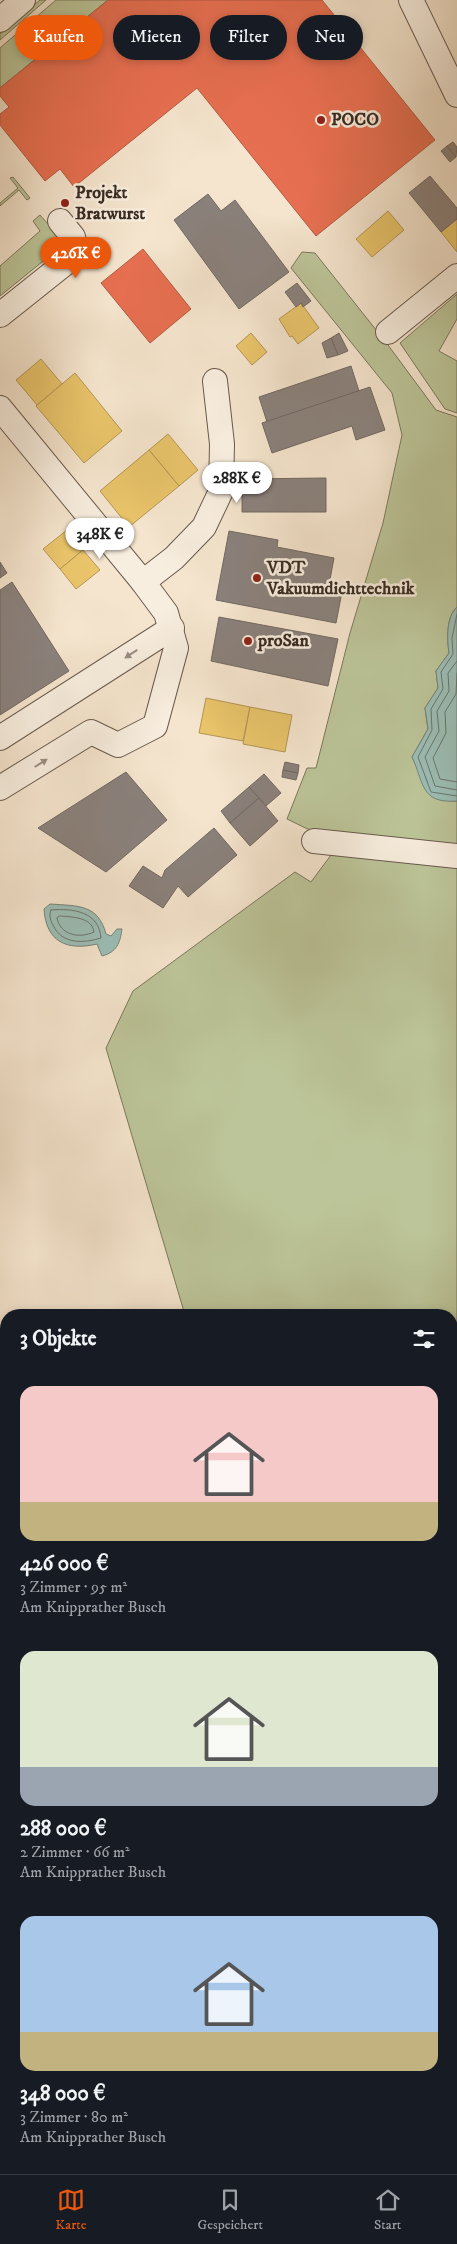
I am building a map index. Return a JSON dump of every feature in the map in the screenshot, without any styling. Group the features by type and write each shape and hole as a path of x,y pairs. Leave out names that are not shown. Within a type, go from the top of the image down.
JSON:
{"street":[{"path":"0,20 23,0"},
{"path":"411,0 457,95"},
{"path":"0,315 69,260 75,245 73,237 60,221"},
{"path":"388,332 457,276"},
{"path":"143,582 174,558 204,527 222,491 222,444 215,381"},
{"path":"0,408 143,582 166,613 172,628 176,648 155,726 118,745 91,732 0,788"},
{"path":"0,738 172,628"},
{"path":"314,841 457,856"}],"green space":[{"path":"40,0 46,0 29,15 22,15"},
{"path":"56,0 108,0 90,15 38,15"},
{"path":"15,21 15,27 0,40 0,34"},
{"path":"15,35 15,60 34,60 0,88 0,48"},
{"path":"13,177 30,198 27,200 19,190 0,206 0,203 18,188 10,178"},
{"path":"40,215 57,235 58,249 0,296 0,266 40,231 33,221"},
{"path":"302,252 315,253 388,345 436,410 457,417 457,607 453,611 449,622 449,653 436,671 438,688 425,708 428,729 412,757 421,774 451,801 457,801 457,848 322,836 287,819 307,768 316,768 350,633 383,523 402,435 392,393 291,268"},
{"path":"457,294 457,319 439,351 457,361 457,413 445,409 400,343"},
{"path":"334,851 457,862 457,1309 183,1309 106,1048 133,991 295,872 311,882"}],"water":[{"path":"457,607 457,801 445,801 436,799 425,790 412,757 428,729 425,708 438,688 436,671 449,653 449,622 453,611"},
{"path":"50,904 85,908 98,917 106,934 111,936 117,929 122,929 117,946 111,952 102,956 97,944 76,946 60,941 49,929 46,920 44,909"}],"building: Wohnen":[{"path":"388,211 404,230 372,257 356,239"},
{"path":"457,219 457,252 441,232"},
{"path":"301,303 319,328 298,344 292,336 290,337 279,319"},
{"path":"251,333 267,352 252,365 236,346"},
{"path":"41,359 62,384 37,405 16,380"},
{"path":"75,373 122,431 84,463 36,406"},
{"path":"168,434 198,470 179,486 149,450"},
{"path":"149,450 179,486 129,527 100,491"},
{"path":"67,530 83,550 60,569 43,549"},
{"path":"83,550 100,570 76,589 60,569"},
{"path":"206,698 250,707 243,741 199,733"},
{"path":"250,707 292,715 285,752 243,744"}],"building: Handel":[{"name":"POCO","path":"108,0 322,0 334,15 297,15 297,60 363,60 363,51 435,140 316,236 197,88 74,187 60,169 45,181 0,125 0,114 9,107 0,96 0,88 34,60 103,60 103,15 90,15"},
{"path":"143,249 191,309 150,343 101,283"}],"building: Industrie":[{"path":"453,142 457,147 456,157 447,146"},
{"path":"447,146 456,157 450,162 441,151"},
{"path":"430,176 457,208 457,219 441,232 409,193"},
{"path":"208,194 221,211 235,200 289,272 239,309 174,220"},
{"path":"297,283 311,301 303,307 301,303 296,307 285,292"},
{"path":"339,333 348,351 338,355 331,338"},
{"path":"331,338 338,355 327,358 322,343"},
{"path":"351,366 359,391 267,422 259,397"},
{"path":"370,387 385,430 356,440 352,426 272,453 262,423"},
{"path":"326,478 326,512 242,512 242,479"},
{"path":"229,531 278,540 277,547 334,558 329,585 343,587 336,623 216,600"},
{"path":"0,562 7,573 0,578"},
{"path":"12,582 69,671 0,715 0,590"},
{"path":"219,617 338,639 328,686 211,661"},
{"path":"285,762 299,765 298,773 283,770"},
{"path":"283,770 298,773 296,780 282,777"},
{"path":"126,772 167,820 106,872 38,828"},
{"path":"264,774 281,793 266,806 249,787"},
{"path":"249,787 259,798 230,823 221,811"},
{"path":"259,798 278,821 250,846 230,823"},
{"path":"214,828 237,855 188,897 178,886 163,908 129,886 143,866 162,878 165,870"}],"place":[{"name":"POCO","path":"321,120"},
{"name":"Projekt Bratwurst","path":"65,203"},
{"name":"VDT Vakuumdichttechnik","path":"257,578"},
{"name":"proSan","path":"248,641"}]}
